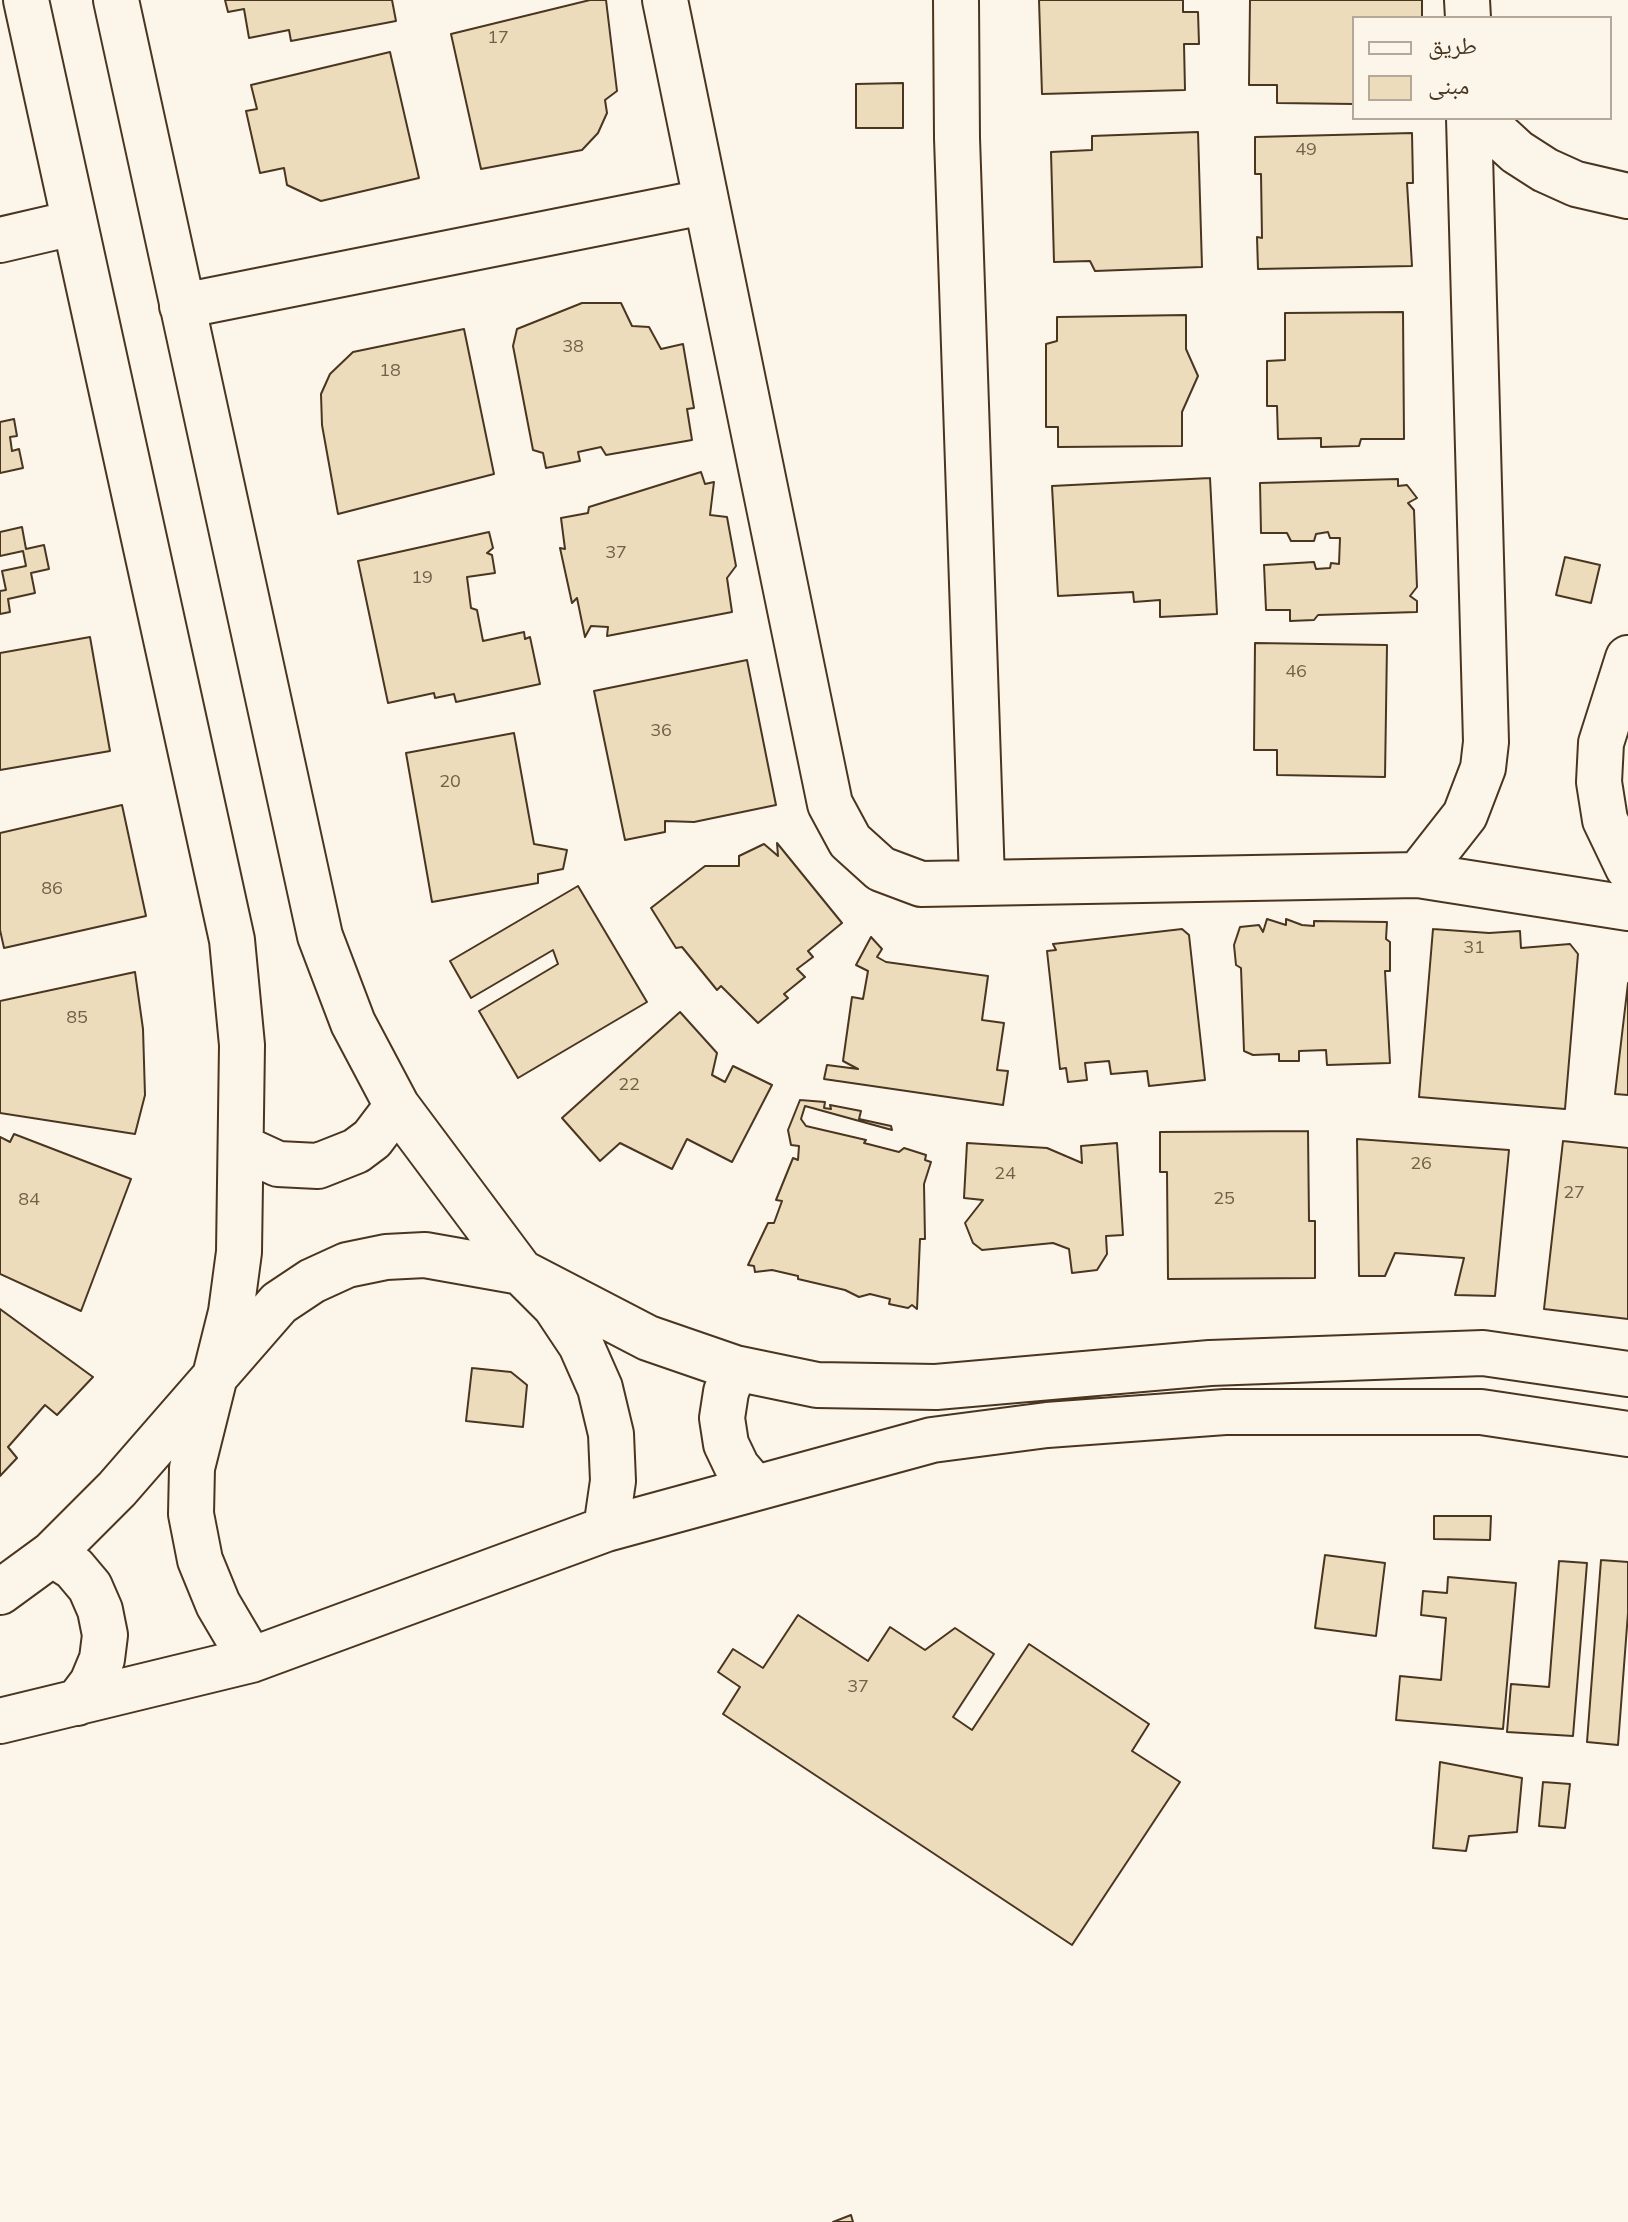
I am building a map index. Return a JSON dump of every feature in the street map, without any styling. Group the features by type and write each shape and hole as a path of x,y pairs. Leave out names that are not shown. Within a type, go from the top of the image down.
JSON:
{"street":[{"path":"26,0 232,940 242,1045 239,1252 217,1371 192,1468 191,1514 200,1560 218,1604 251,1660"},
{"path":"116,0 308,892 353,1023 397,1106 521,1272 555,1306 581,1345 600,1388 611,1434 613,1481 606,1529"},
{"path":"665,0 704,202 830,804 850,841 881,869 921,884 982,880 1418,875 1628,908"},
{"path":"956,0 957,138 982,880"},
{"path":"1418,875 1465,815 1483,768 1486,742 1469,120"},
{"path":"1482,120 1517,152 1545,170 1576,184 1628,196"},
{"path":"182,306 704,202"},
{"path":"0,240 73,223"},
{"path":"1628,658 1601,743 1599,782 1605,820 1628,868"},
{"path":"241,1147 278,1164 318,1166 356,1151 379,1131 397,1106"},
{"path":"0,1592 52,1554 147,1458 217,1371 279,1303 312,1281 347,1265 386,1257 425,1255 521,1272 648,1338 735,1368 817,1385 936,1387 1210,1363 1483,1353 1628,1374"},
{"path":"735,1368 726,1392 722,1418 726,1444 737,1467 754,1487"},
{"path":"0,1721 251,1660 606,1529 932,1440 1047,1425 1225,1412 1481,1412 1628,1434"},
{"path":"52,1554 74,1568 90,1587 100,1610 105,1635 102,1659 92,1683 77,1703"}],"building":[{"path":"225,0 392,0 396,21 291,41 289,30 249,38 244,9 228,12"},
{"path":"590,0 606,0 617,91 605,100 607,113 598,133 582,150 481,169 451,34"},
{"path":"1039,0 1183,0 1183,12 1198,12 1199,44 1184,44 1185,90 1042,94"},
{"path":"1250,0 1422,0 1422,16 1352,16 1352,104 1277,103 1277,85 1249,85"},
{"path":"390,52 419,178 321,201 287,185 284,168 260,173 246,111 257,109 251,85"},
{"path":"903,83 903,128 856,128 856,84"},
{"path":"1198,132 1202,267 1095,271 1090,261 1054,262 1051,152 1092,150 1092,136"},
{"path":"1412,133 1413,183 1407,183 1412,266 1258,269 1257,237 1262,238 1261,174 1255,174 1255,137"},
{"path":"582,303 621,303 632,326 649,327 661,349 683,344 694,408 687,409 692,440 606,455 601,447 578,452 580,461 546,468 543,453 533,450 513,346 517,329"},
{"path":"1403,312 1404,439 1361,439 1359,446 1321,447 1321,438 1278,439 1277,406 1267,406 1267,361 1285,360 1285,313"},
{"path":"1186,315 1186,349 1198,376 1182,412 1182,446 1058,447 1058,427 1046,427 1046,344 1057,341 1057,317"},
{"path":"464,329 494,474 338,514 322,425 321,394 330,374 353,352"},
{"path":"14,419 17,436 10,437 12,451 19,449 23,468 0,473 0,422"},
{"path":"701,472 705,484 714,482 710,515 727,517 736,566 727,578 732,612 607,636 608,627 591,626 585,637 577,598 572,603 560,548 565,549 561,518 588,513 589,507"},
{"path":"1210,478 1217,614 1160,617 1160,600 1134,602 1133,592 1058,596 1052,486"},
{"path":"1398,479 1398,486 1407,485 1417,498 1408,503 1414,510 1417,587 1410,596 1417,601 1417,612 1318,615 1314,620 1290,621 1290,610 1266,610 1264,565 1314,562 1316,569 1330,568 1331,563 1339,564 1340,538 1330,538 1328,532 1316,534 1314,541 1291,541 1287,533 1261,533 1260,483"},
{"path":"22,527 26,549 44,545 49,569 31,573 35,593 8,599 10,612 0,614 0,591 6,590 2,571 26,566 23,551 0,556 0,532"},
{"path":"489,532 493,548 487,553 492,555 495,573 467,577 471,608 477,610 483,641 524,632 525,639 530,637 540,684 456,702 454,694 435,698 434,693 388,703 358,561"},
{"path":"1565,557 1600,565 1591,603 1556,595"},
{"path":"90,637 110,751 0,770 0,653"},
{"path":"1255,643 1387,645 1385,777 1277,775 1277,750 1254,750"},
{"path":"747,660 776,805 694,822 665,821 665,832 625,840 594,691"},
{"path":"514,733 534,844 567,850 563,869 538,874 538,883 432,902 406,753"},
{"path":"122,805 146,916 4,948 0,930 0,833"},
{"path":"777,843 842,923 808,951 813,957 797,969 805,977 784,994 788,998 758,1023 721,986 717,990 682,947 676,948 651,908 705,866 739,866 739,856 764,844 778,856"},
{"path":"578,886 647,1002 518,1078 479,1011 558,964 553,950 471,998 450,961"},
{"path":"1267,919 1286,925 1286,919 1314,926 1314,921 1387,922 1390,971 1385,971 1390,1063 1327,1065 1326,1050 1299,1051 1299,1061 1279,1061 1279,1054 1253,1055 1244,1051 1241,968 1236,965 1234,945 1240,927 1259,925 1263,932"},
{"path":"1182,929 1189,935 1205,1080 1149,1086 1147,1071 1111,1074 1109,1061 1085,1063 1087,1080 1068,1082 1066,1068 1060,1069 1047,951 1056,950 1053,944"},
{"path":"1433,929 1489,933 1520,931 1521,948 1570,944 1578,954 1565,1109 1419,1097"},
{"path":"871,937 882,949 877,957 886,962 988,976 982,1020 1004,1023 997,1070 1008,1071 1003,1105 824,1079 827,1065 858,1069 843,1061 852,997 863,999 868,971 856,965"},
{"path":"135,972 143,1029 145,1095 135,1134 0,1113 0,1001"},
{"path":"1628,983 1628,1095 1615,1094"},
{"path":"680,1012 717,1053 712,1075 725,1082 733,1066 772,1085 732,1162 687,1139 672,1169 620,1143 600,1161 562,1118"},
{"path":"800,1100 825,1102 824,1108 831,1109 830,1105 861,1111 859,1119 891,1126 892,1130 805,1106 801,1119 806,1126 866,1140 864,1143 899,1152 904,1148 926,1155 925,1160 931,1162 924,1184 925,1239 920,1239 917,1309 912,1305 908,1308 889,1304 890,1299 870,1294 859,1297 845,1290 772,1270 755,1272 754,1266 748,1265 768,1223 774,1223 782,1201 776,1200 793,1158 798,1160 799,1146 791,1145 788,1130"},
{"path":"1308,1131 1309,1221 1315,1221 1315,1278 1168,1279 1167,1172 1160,1172 1160,1132"},
{"path":"14,1134 131,1179 81,1311 0,1274 0,1137 10,1142"},
{"path":"1357,1139 1509,1150 1495,1296 1455,1295 1464,1258 1395,1253 1385,1276 1359,1276"},
{"path":"1563,1141 1628,1148 1628,1319 1544,1309"},
{"path":"967,1143 1047,1148 1082,1163 1081,1146 1117,1143 1123,1235 1106,1236 1107,1254 1097,1270 1072,1273 1069,1249 1053,1243 982,1250 973,1243 965,1223 983,1200 964,1198"},
{"path":"0,1309 93,1377 57,1415 45,1405 8,1447 17,1458 0,1476"},
{"path":"472,1368 511,1372 527,1385 523,1427 466,1421"},
{"path":"1434,1516 1491,1516 1490,1540 1434,1539"},
{"path":"1325,1555 1385,1563 1376,1636 1315,1628"},
{"path":"1601,1560 1628,1562 1628,1613 1618,1745 1587,1742"},
{"path":"1559,1561 1587,1563 1573,1736 1507,1732 1511,1684 1549,1687"},
{"path":"1448,1577 1516,1583 1503,1729 1396,1720 1400,1676 1441,1680 1446,1618 1421,1615 1423,1591 1447,1593"},
{"path":"798,1615 868,1661 890,1627 925,1650 955,1628 994,1654 953,1717 972,1730 1029,1644 1149,1724 1132,1751 1180,1782 1072,1945 723,1714 740,1687 718,1672 733,1649 763,1668"},
{"path":"1440,1762 1522,1778 1517,1832 1469,1836 1466,1851 1433,1848"},
{"path":"1543,1782 1570,1784 1565,1828 1539,1826"},
{"path":"851,2215 853,2222 833,2222"}]}
